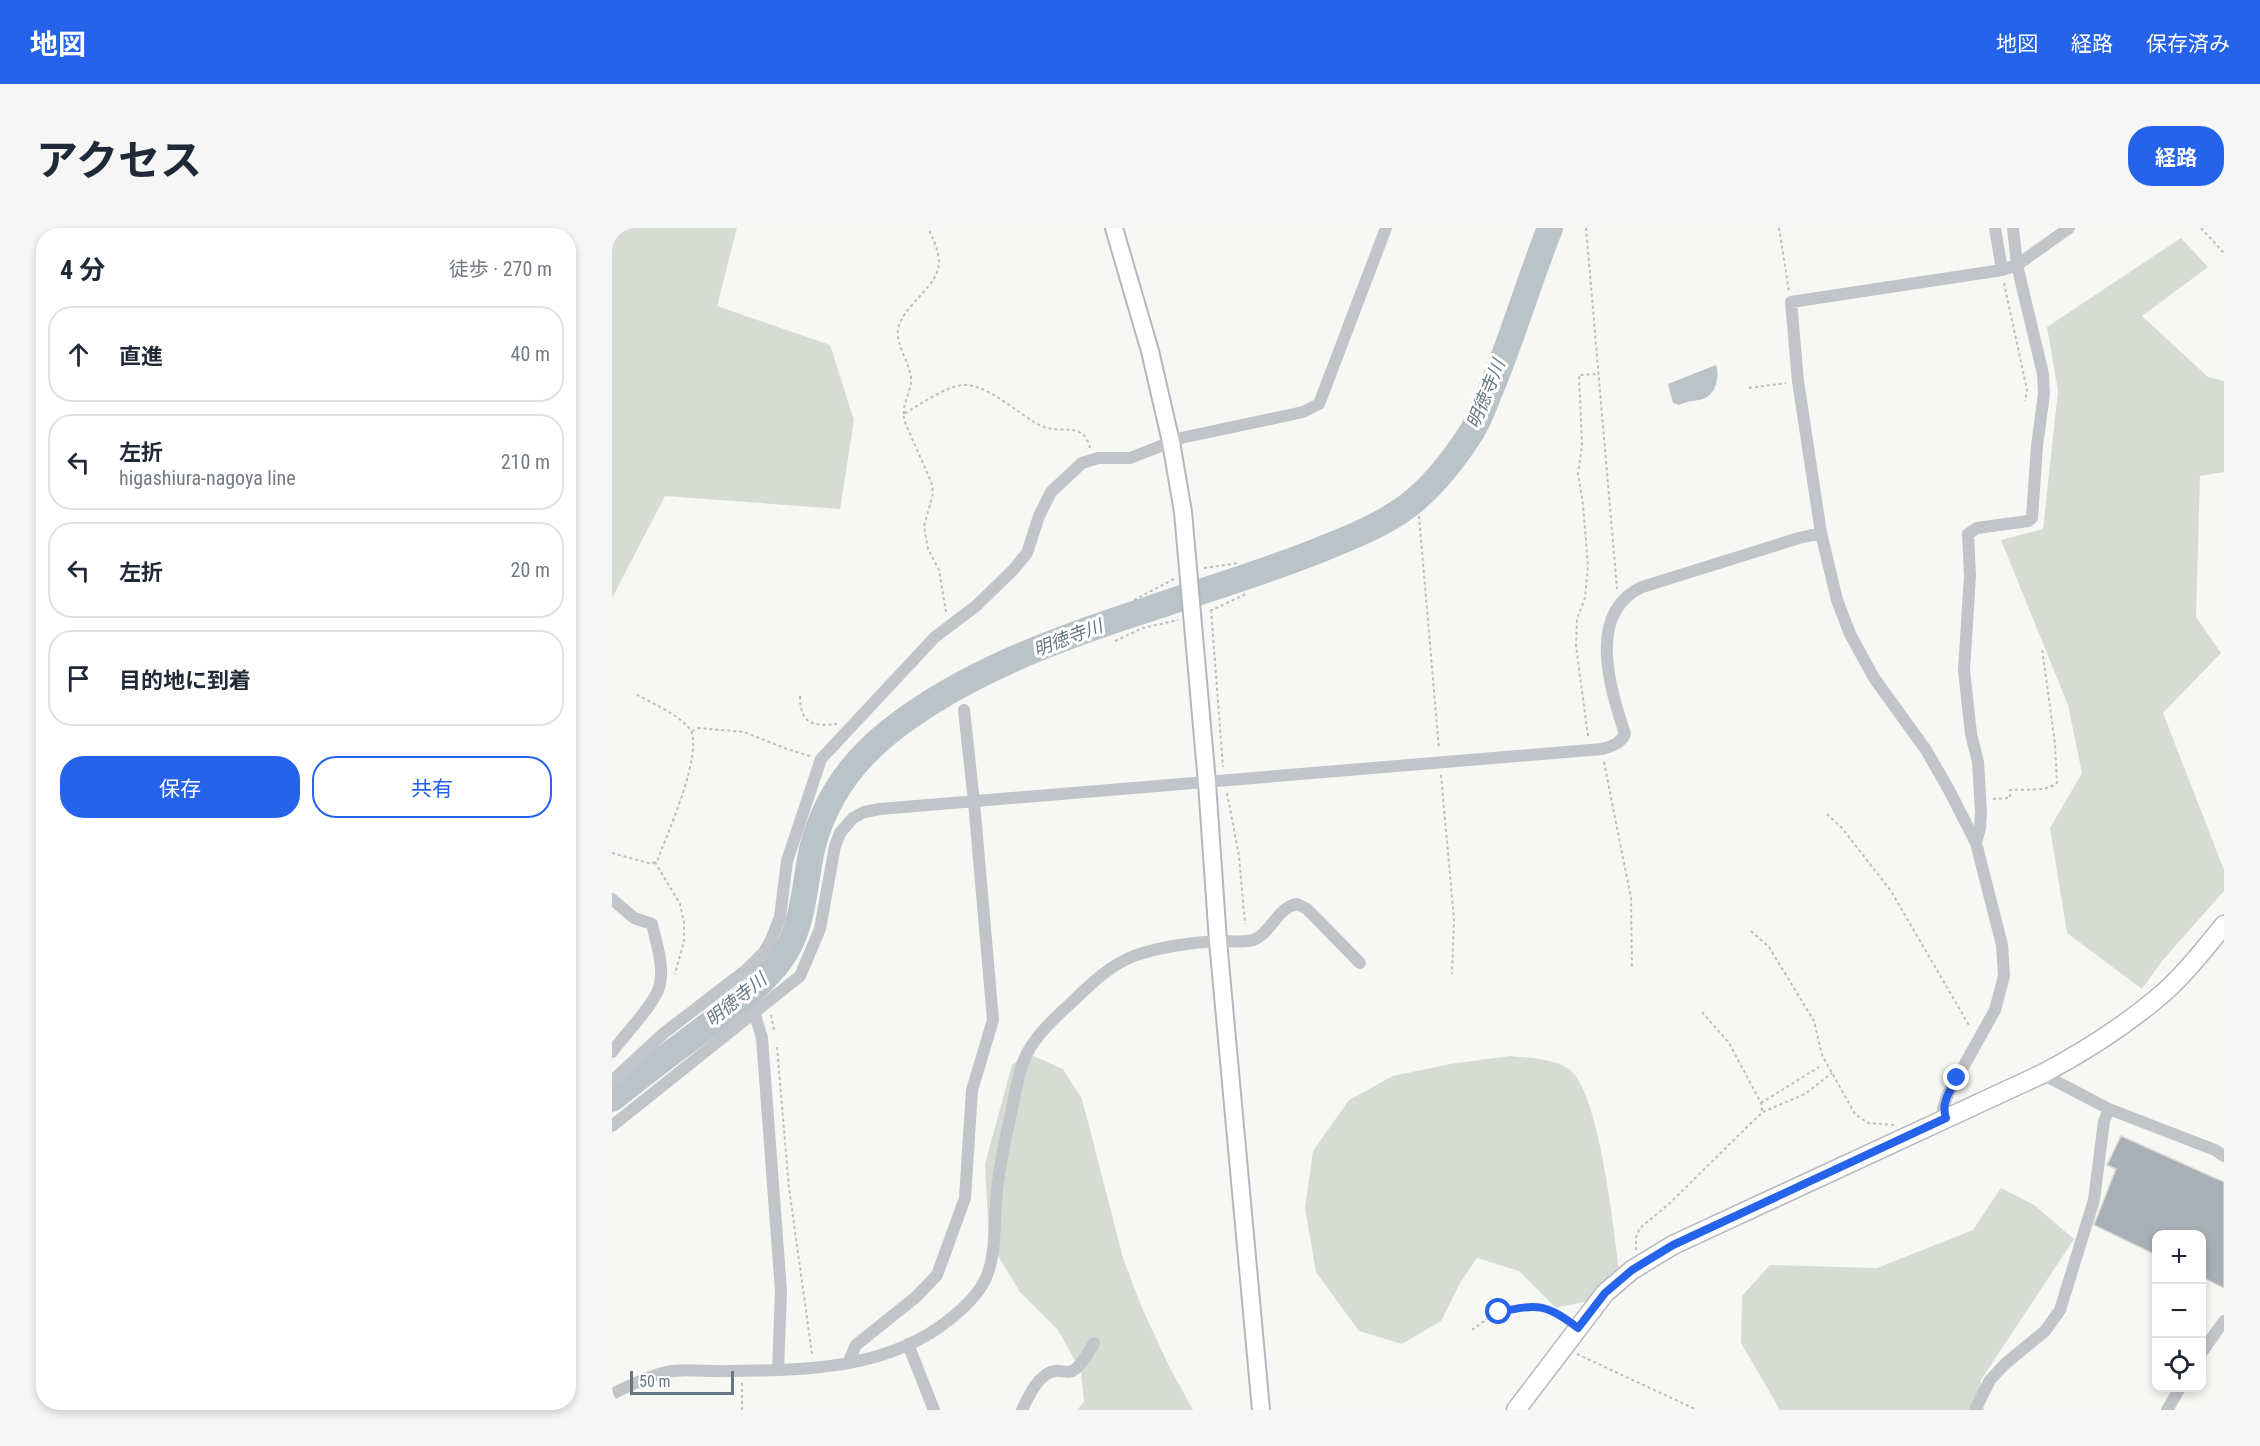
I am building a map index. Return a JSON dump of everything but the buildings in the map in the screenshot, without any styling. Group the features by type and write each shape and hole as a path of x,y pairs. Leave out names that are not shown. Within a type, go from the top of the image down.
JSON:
{"main road":[{"path":"1516,1410 1605,1293 1632,1270 1673,1245 2042,1074 2087,1050 2156,999 2197,958 2224,925"}],"street":[{"path":"1114,228 1150,351 1184,512 1218,941 1261,1410"},
{"path":"612,1081 664,1033 746,970 764,952 780,917 787,861 821,759 935,637 976,606 1014,569 1027,553 1039,516 1051,492 1082,463 1093,459 1130,458 1199,434 1303,412 1319,404 1386,228"},
{"path":"1995,228 2002,270"},
{"path":"1976,843 1980,828 1978,762 1971,734 1964,670 1970,576 1968,534 1977,528 2032,518 2037,446 2044,393 2043,374 2017,265 2013,228"},
{"path":"1946,1118 1943,1109 1947,1096 1999,1000 2005,962 1976,843 1926,750 1874,678 1850,634 1837,600 1821,533 1798,381 1791,302 2002,270 2017,265 2069,228"},
{"path":"612,1126 800,976 820,928 835,846 844,825 864,812 1597,749 1622,741 1625,734 1614,703 1607,648 1608,629 1616,609 1628,594 1642,587 1821,533"},
{"path":"848,1363 856,1345 916,1297 937,1275 966,1198 972,1090 993,1020 964,710"},
{"path":"612,899 634,918 652,924 660,965 660,985 612,1052"},
{"path":"612,1394 647,1377 666,1372 694,1369 742,1371 816,1369 848,1363 908,1344 948,1321 977,1293 986,1278 992,1260 999,1168 1021,1069 1029,1049 1094,981 1117,964 1144,953 1218,941 1255,939 1268,929 1282,911 1297,904 1307,909 1360,963"},
{"path":"754,1012 762,1038 781,1291 778,1370"},
{"path":"2042,1074 2109,1109 2224,1156"},
{"path":"1975,1410 1990,1380 2005,1364 2045,1331 2061,1310 2094,1200 2104,1121 2109,1109"},
{"path":"2206,1346 2224,1321"},
{"path":"1022,1410 1034,1387 1054,1371 1071,1372 1076,1369 1094,1343"},
{"path":"908,1344 934,1410"},
{"path":"2167,1410 2178,1392"}],"path":[{"path":"928,228 936,248 939,272 905,314 898,329 900,344 911,378 910,390 903,406 904,420 932,484 933,494 925,518 925,535 928,549 939,570 946,615 953,623"},
{"path":"1586,228 1617,589 1623,599"},
{"path":"1779,228 1791,302"},
{"path":"2201,228 2224,254"},
{"path":"2002,270 2026,383 2025,401"},
{"path":"1598,374 1579,375 1582,446 1579,484 1588,566 1585,598 1577,620 1576,646 1582,700 1626,864 1631,898 1632,969"},
{"path":"1749,388 1798,381"},
{"path":"904,414 952,388 960,385 970,386 994,396 1044,427 1079,431 1087,438 1093,459"},
{"path":"1419,516 1454,918 1452,974"},
{"path":"1980,799 2010,798 2010,790 2052,787 2057,783 2055,744 2042,648"},
{"path":"612,853 652,864 658,859 684,790 694,748 694,736 688,727 634,693"},
{"path":"800,696 803,716 809,722 815,725 849,722 853,724"},
{"path":"691,732 699,728 744,732 787,749 821,759"},
{"path":"1827,814 1842,828 1891,891 1978,1041"},
{"path":"1751,931 1769,947 1814,1021 1822,1054 1855,1114 1868,1123 1910,1126 1919,1130"},
{"path":"768,1002 774,1030"},
{"path":"1702,1012 1729,1043 1761,1103 1763,1112"},
{"path":"776,1040 796,1246 816,1369"},
{"path":"1761,1103 1819,1067"},
{"path":"1644,1262 1635,1245 1640,1228 1670,1203 1763,1112 1805,1094 1832,1073"},
{"path":"1472,1330 1489,1316 1499,1312 1537,1306 1551,1310 1578,1328"},
{"path":"1563,1348 1697,1410"},
{"path":"742,1371 742,1410"}],"shaded area":[{"path":"612,228 737,228 717,306 830,345 854,420 840,509 665,496 612,598"},
{"path":"2181,238 2208,267 2142,316 2208,377 2224,381 2224,472 2200,476 2196,617 2221,653 2163,713 2224,870 2224,891 2162,961 2142,989 2067,933 2050,828 2082,773 2068,705 2001,540 2043,529 2058,391 2047,327"},
{"path":"1716,365 1716,385 1711,394 1703,399 1679,405 1673,403 1668,384"},
{"path":"1027,1053 1063,1069 1082,1099 1123,1258 1142,1308 1193,1410 1077,1410 1084,1402 1081,1372 1058,1330 1020,1292 989,1241 985,1164 1012,1065"},
{"path":"1510,1056 1541,1059 1563,1065 1580,1082 1597,1132 1619,1270 1589,1301 1556,1308 1519,1271 1477,1258 1460,1283 1441,1321 1402,1344 1359,1331 1316,1272 1305,1208 1313,1151 1349,1100 1393,1076 1450,1064"},
{"path":"2001,1188 2034,1205 2074,1239 1981,1380 1979,1402 1985,1410 1780,1410 1741,1343 1742,1296 1770,1265 1877,1268 1973,1230"}],"waterway":[{"name":"明徳寺川","path":"612,1099 745,996 774,969 788,948 798,925 812,849 817,831 832,798 863,755 890,731 949,691 1014,659 1081,632 1317,551 1376,525 1418,497 1451,462 1477,422 1507,349 1550,228"}],"route":[{"path":"1499,1312 1523,1307 1544,1307 1559,1314 1578,1328 1605,1293 1632,1270 1673,1245 1946,1118 1943,1109 1957,1078"}]}
